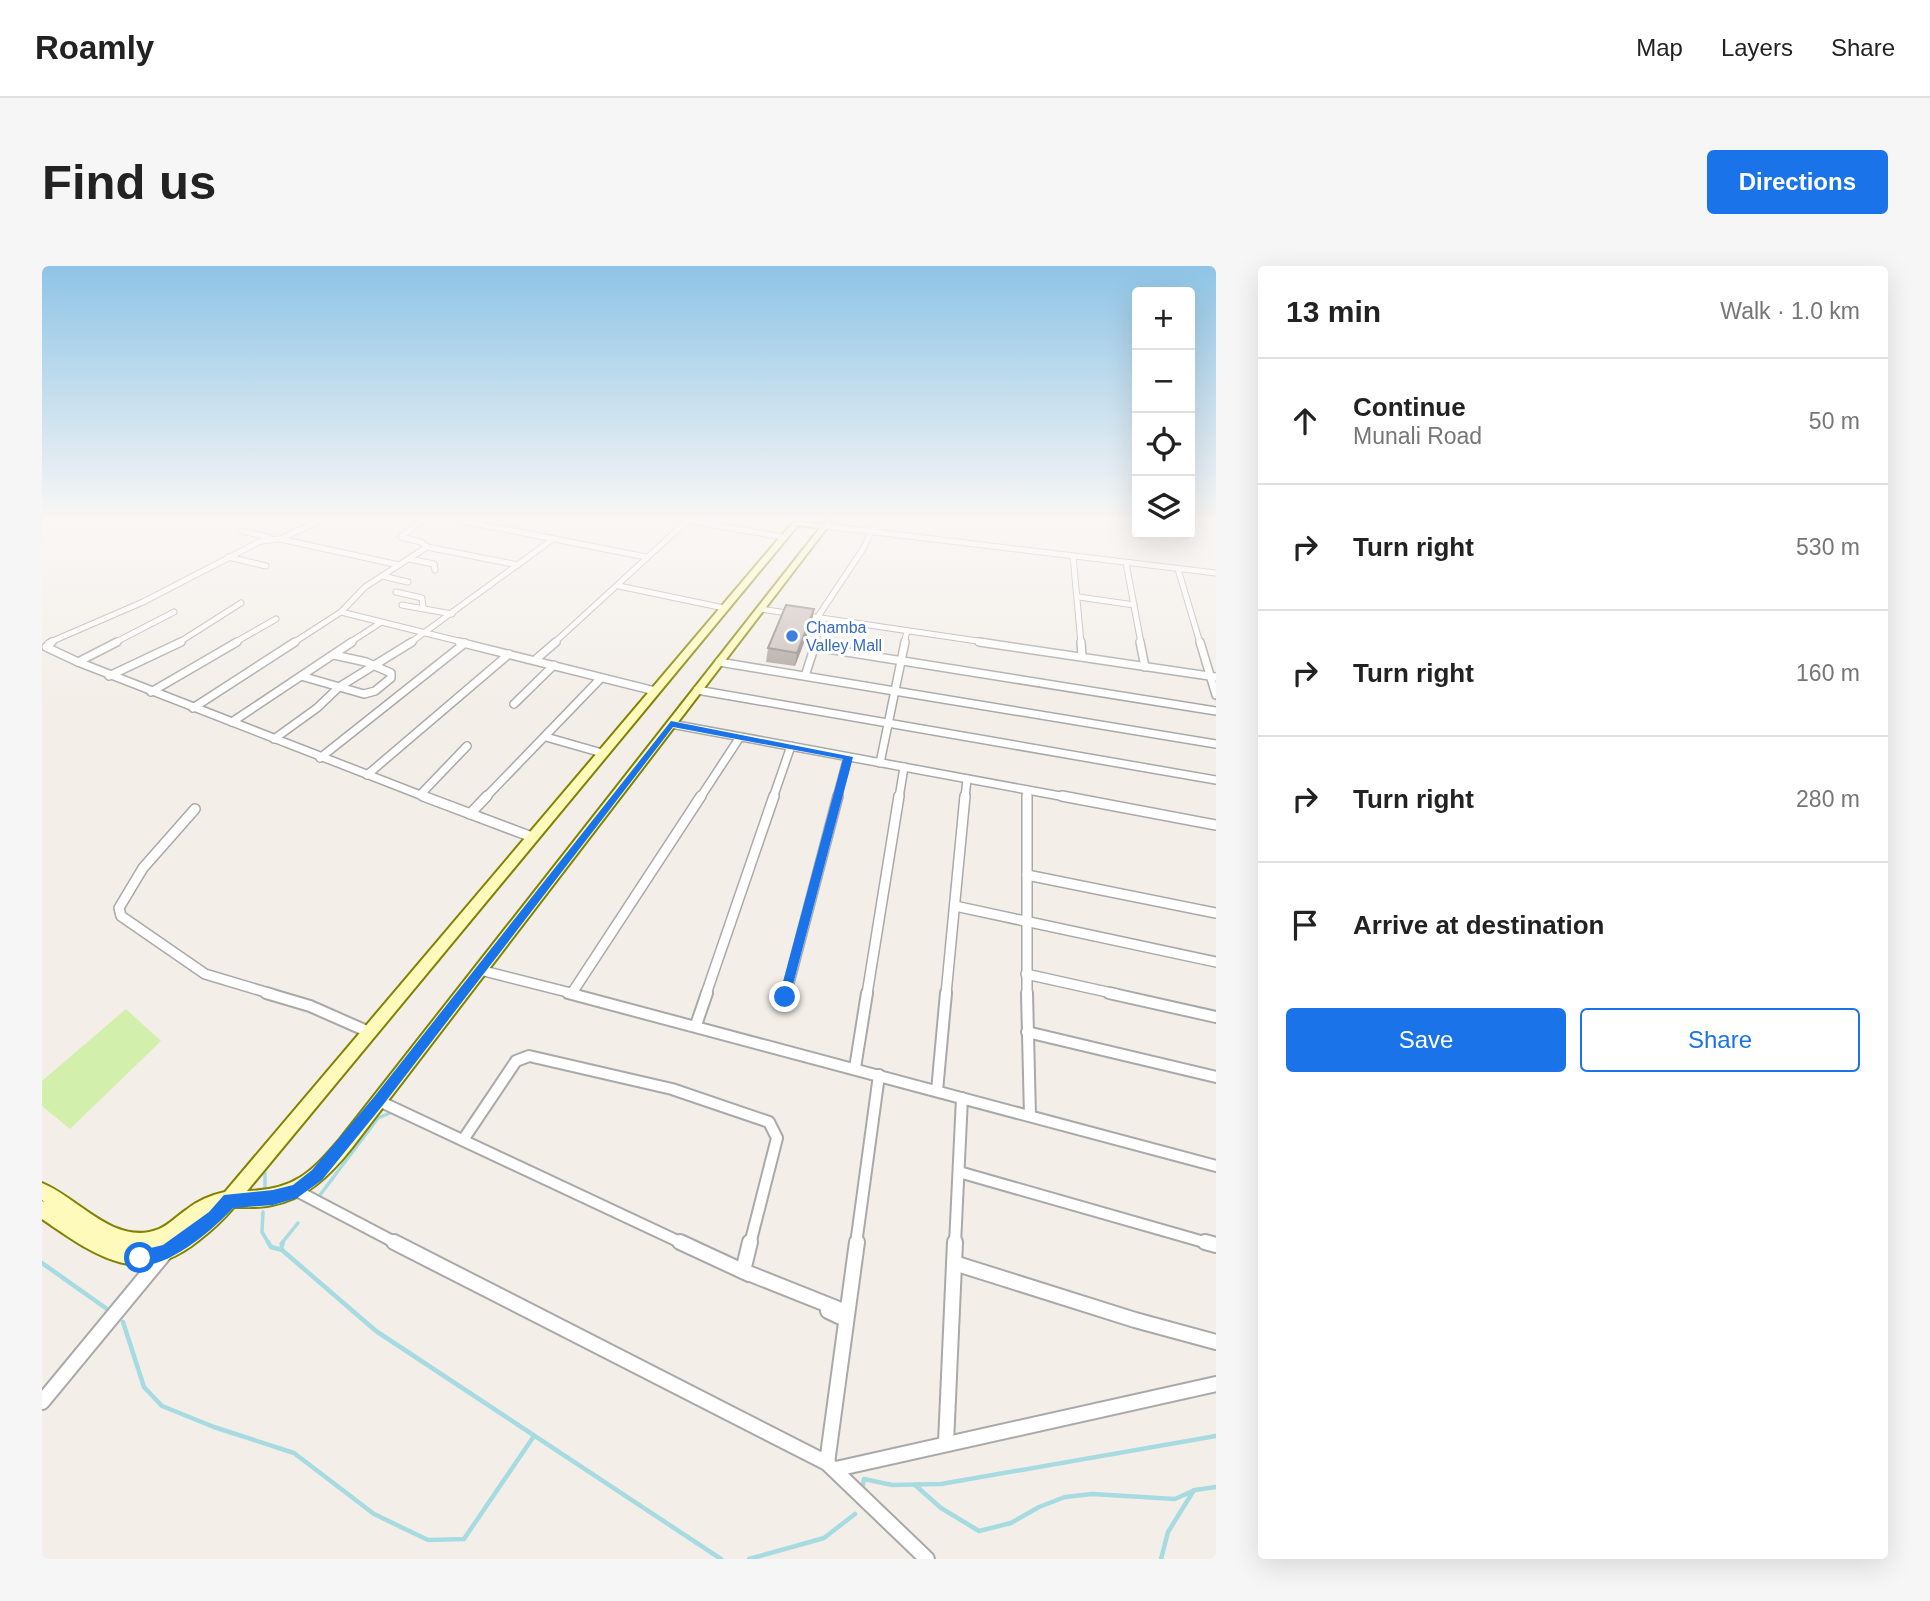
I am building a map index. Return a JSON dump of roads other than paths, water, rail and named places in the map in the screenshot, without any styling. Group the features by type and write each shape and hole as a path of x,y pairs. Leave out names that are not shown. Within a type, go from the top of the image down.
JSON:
{"main road":[{"path":"42,1209 98,1245 122,1256 140,1258 166,1252 215,1217 746,581"},
{"path":"42,1191 111,1234 125,1239 144,1240 162,1238 210,1204 273,1198 297,1191 317,1175 379,1101 782,581"}],"street":[{"path":"182,581 143,602 47,644 46,647 108,676 532,837"},
{"path":"193,708 341,612 374,581"},
{"path":"274,739 317,708 339,687 394,655 496,581"},
{"path":"534,660 624,581"},
{"path":"805,676 815,647 820,619 843,581"},
{"path":"1077,581 1082,656"},
{"path":"1129,581 1145,667"},
{"path":"1182,581 1213,676 1216,695"},
{"path":"620,586 724,608"},
{"path":"396,593 422,598 423,608"},
{"path":"1079,597 1134,605"},
{"path":"108,676 174,646 240,603"},
{"path":"402,605 452,614"},
{"path":"760,610 1213,676"},
{"path":"78,662 174,612"},
{"path":"341,612 654,691"},
{"path":"151,692 276,619"},
{"path":"232,722 380,622"},
{"path":"880,763 907,631"},
{"path":"320,758 465,643"},
{"path":"815,647 1216,711"},
{"path":"301,676 364,694 374,691 392,676 374,665 334,654"},
{"path":"367,775 509,654"},
{"path":"719,662 1216,744"},
{"path":"514,704 554,665"},
{"path":"470,814 601,678"},
{"path":"697,690 1216,780"},
{"path":"671,724 1216,825"},
{"path":"546,737 602,753"},
{"path":"572,993 740,737"},
{"path":"420,795 467,746"},
{"path":"696,1025 791,746"},
{"path":"785,997 848,757"},
{"path":"855,1068 904,767"},
{"path":"937,1091 967,779"},
{"path":"1027,790 1026,974 1030,1116"},
{"path":"195,809 146,864 128,889 119,908 121,916 205,974 310,1006 369,1032"},
{"path":"1027,875 1216,913"},
{"path":"955,906 1216,962"},
{"path":"480,970 696,1025 1216,1166"},
{"path":"1026,974 1216,1017"},
{"path":"1027,1032 1216,1077"},
{"path":"463,1140 516,1061 529,1056 672,1089 769,1122 777,1139 743,1271"},
{"path":"832,1466 846,1315 879,1074"},
{"path":"946,1443 962,1098"},
{"path":"379,1101 743,1271 846,1315"},
{"path":"959,1172 1216,1245"},
{"path":"297,1191 832,1466 927,1559"},
{"path":"42,1402 166,1252"},
{"path":"954,1263 1135,1320 1216,1342"},
{"path":"832,1466 1216,1384"}],"waterway":[{"path":"320,1195 378,1118 390,1113"},
{"path":"265,1173 265,1190"},
{"path":"263,1212 262,1232 269,1244"},
{"path":"281,1244 298,1223"},
{"path":"268,1242 271,1247 282,1250 376,1331 721,1559"},
{"path":"281,1249 283,1242"},
{"path":"42,1263 107,1309"},
{"path":"123,1322 144,1387 162,1406 214,1427 294,1453 374,1514 428,1540 464,1539 534,1436"},
{"path":"863,1485 864,1479 892,1485 941,1484 1216,1436"},
{"path":"915,1485 941,1508 979,1531 1011,1523 1039,1507 1065,1497 1092,1494 1175,1499 1194,1491"},
{"path":"1194,1491 1216,1487"},
{"path":"1161,1559 1168,1532 1194,1491"},
{"path":"749,1559 824,1538 855,1514"}],"place":[{"name":"Chamba Valley Mall","path":"792,636"}]}
